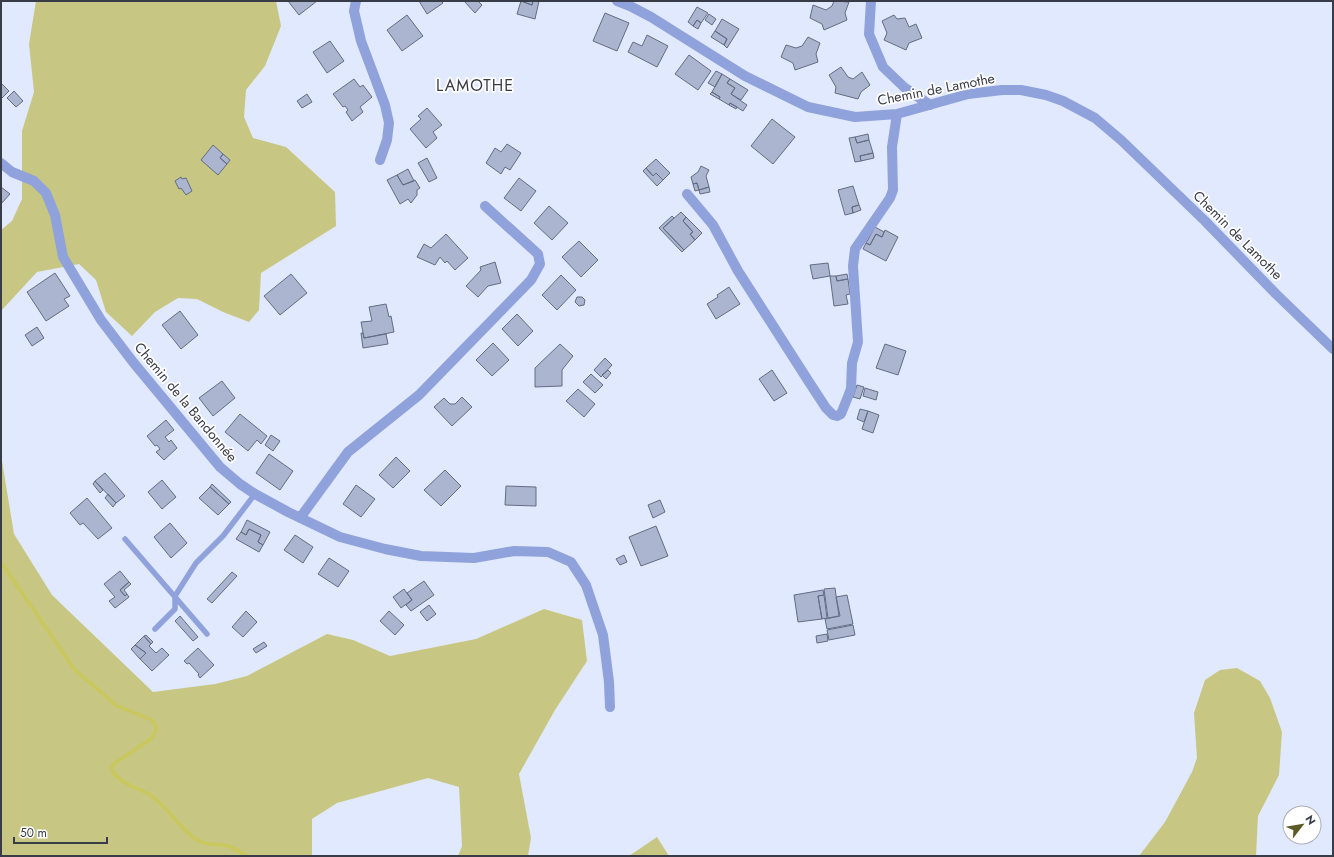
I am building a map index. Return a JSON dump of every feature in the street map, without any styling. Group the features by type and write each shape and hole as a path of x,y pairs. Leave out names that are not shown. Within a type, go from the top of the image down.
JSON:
{"street":[{"path":"356,1 354,11 361,41 385,105 389,123 387,140 380,160"},
{"name":"Chemin de Lamothe","path":"617,1 651,17 745,76 808,107 855,117 897,114 968,94 1002,90 1021,90 1046,95 1063,101 1095,118 1121,140 1205,221 1276,294 1333,349"},
{"path":"871,1 869,34 883,67 905,88 930,105"},
{"path":"687,194 713,225 738,271 826,408 833,415 837,416 841,414 851,389 852,363 858,342 853,266 855,249 890,198 893,190 892,147 897,114"},
{"name":"Chemin de la Bandonnée","path":"1,163 12,172 34,182 46,192 55,215 63,257 101,320 133,362 220,467 240,484 255,494 300,518 340,536 385,549 412,555 474,558 514,552 548,552 571,562 586,585 603,635 609,682 610,707"},
{"path":"300,518 348,452 419,395 531,280 540,264 538,254 485,206"}],"lane":[{"path":"155,629 175,609 175,596 196,563 223,536 255,494"},
{"path":"125,539 207,634"}],"shaded area":[{"path":"36,1 276,1 281,26 265,66 246,90 244,117 253,138 286,147 335,192 336,226 261,273 259,310 249,322 223,312 197,299 178,298 155,312 132,336 106,312 96,280 79,264 37,272 1,311 1,230 12,221 22,199 22,131 34,92 29,44"},
{"path":"1,455 14,534 52,595 153,692 215,684 247,676 327,634 353,640 390,656 476,639 544,609 582,620 587,661 555,710 519,774 531,838 528,856 458,856 462,846 459,787 428,778 337,803 312,819 312,856 1,856"},
{"path":"1237,668 1260,681 1270,698 1282,732 1279,775 1258,816 1256,856 1139,856 1165,822 1192,772 1197,758 1194,713 1205,680 1220,670"},
{"path":"657,837 669,856 629,856"}],"building":[{"path":"288,1 317,1 299,15"},
{"path":"419,1 441,1 443,3 427,14"},
{"path":"464,1 478,1 482,5 475,13"},
{"path":"521,1 533,1 532,5"},
{"path":"521,1 532,5 533,1 539,1 535,19 517,14"},
{"path":"834,1 849,2 845,13 847,20 824,30 822,24 810,18 813,5 826,10 832,6"},
{"path":"697,7 708,13 701,23 697,20 693,26 688,22"},
{"path":"605,13 629,23 617,51 593,41"},
{"path":"709,14 716,19 712,25 705,20"},
{"path":"407,15 423,36 402,51 387,30"},
{"path":"894,15 897,19 905,18 909,27 916,24 922,38 909,43 906,50 884,40 887,33 882,21"},
{"path":"722,19 739,29 727,48 724,45 727,39 715,31"},
{"path":"697,20 701,23 698,29 693,26"},
{"path":"715,31 727,39 724,45 711,37"},
{"path":"647,35 668,46 657,67 628,52 633,42 642,46"},
{"path":"808,37 820,43 816,54 818,62 795,70 793,63 781,57 786,45 796,48 802,46"},
{"path":"330,41 344,61 327,73 313,52"},
{"path":"689,55 711,71 698,90 675,74"},
{"path":"841,67 848,77 853,79 862,72 870,85 861,92 858,99 835,93 836,87 829,75"},
{"path":"716,71 722,74 715,87 708,83"},
{"path":"722,74 730,79 727,83 735,88 731,94 747,105 743,111 730,103 729,105 719,99 720,97 712,92"},
{"path":"354,79 360,87 363,85 372,97 360,107 363,112 352,121 346,112 348,110 345,106 343,107 333,94"},
{"path":"730,79 748,90 741,100 731,94 735,88 727,83"},
{"path":"1,83 9,91 1,99"},
{"path":"14,91 23,101 16,107 7,98"},
{"path":"712,92 720,97 719,99 710,94"},
{"path":"307,94 312,102 302,108 297,101"},
{"path":"730,103 737,107 736,109 729,105"},
{"path":"427,108 442,125 433,132 437,138 426,148 410,129 421,119 418,116"},
{"path":"772,119 795,137 773,164 751,146"},
{"path":"868,134 869,140 857,143 855,137"},
{"path":"855,137 857,143 869,140 873,153 860,156 861,161 855,162 849,138"},
{"path":"507,144 521,153 510,170 505,167 501,174 486,163 495,148 501,152"},
{"path":"213,145 223,154 220,158 227,164 218,175 201,160"},
{"path":"873,153 874,158 861,161 860,156"},
{"path":"223,154 230,160 227,164 220,158"},
{"path":"427,158 437,178 429,182 418,163"},
{"path":"656,159 670,173 663,180 656,173 653,176 646,168"},
{"path":"701,166 709,170 706,176 709,187 699,190 697,183 693,184 691,177 698,172"},
{"path":"646,168 653,176 656,173 663,180 657,186 643,171"},
{"path":"408,169 414,181 403,185 397,175"},
{"path":"397,175 403,185 415,180 420,188 417,190 417,195 411,203 408,199 400,204 387,180"},
{"path":"181,177 182,179 186,178 192,191 186,195 181,188 179,189 175,181"},
{"path":"519,178 536,191 521,211 504,198"},
{"path":"697,183 699,190 695,191 693,184"},
{"path":"853,186 859,205 852,207 853,213 845,215 838,190"},
{"path":"1,187 10,194 1,204"},
{"path":"709,187 710,192 700,194 699,190"},
{"path":"859,205 861,210 853,213 852,207"},
{"path":"549,206 568,223 552,240 534,223"},
{"path":"681,212 686,217 683,221 693,232 690,234 695,240 684,250 663,228"},
{"path":"672,216 674,218 663,228 684,250 682,252 659,228"},
{"path":"686,217 702,233 695,240 690,234 693,232 683,221"},
{"path":"875,227 884,232 882,237 876,234 870,245 866,243"},
{"path":"885,230 898,237 886,261 863,249 866,243 870,245 876,234 882,237"},
{"path":"446,234 468,258 455,270 447,261 445,263 440,257 435,265 417,257 424,244 431,248"},
{"path":"579,241 598,260 581,277 562,257"},
{"path":"495,262 501,283 488,286 478,297 466,286 481,270 480,267"},
{"path":"828,263 830,276 813,279 810,265"},
{"path":"55,273 70,296 64,299 69,306 46,321 27,292"},
{"path":"291,274 307,293 280,315 264,296"},
{"path":"847,274 848,279 837,281 836,276"},
{"path":"561,275 576,290 557,310 542,295"},
{"path":"830,276 836,276 837,281 848,279 850,294 846,295 848,304 834,306"},
{"path":"729,287 740,304 716,319 707,304"},
{"path":"577,297 582,297 585,300 584,305 579,306 575,302"},
{"path":"386,304 389,317 391,316 394,332 364,338 361,322 372,321 369,307"},
{"path":"180,311 198,335 181,349 162,325"},
{"path":"517,314 533,331 518,346 502,329"},
{"path":"37,327 44,338 32,346 25,335"},
{"path":"361,333 363,333 364,338 386,334 388,344 363,348"},
{"path":"493,343 509,360 492,376 476,360"},
{"path":"560,344 573,356 562,370 562,386 535,387 535,368"},
{"path":"885,344 906,351 898,375 876,368"},
{"path":"605,358 612,365 601,377 594,370"},
{"path":"608,370 611,373 606,379 602,375"},
{"path":"772,370 787,393 774,401 759,379"},
{"path":"591,374 603,385 595,393 583,382"},
{"path":"222,381 235,398 213,416 199,398"},
{"path":"857,385 864,387 860,399 853,397"},
{"path":"865,388 878,392 876,400 863,396"},
{"path":"578,389 595,404 584,417 566,401"},
{"path":"462,397 472,407 452,426 434,407 444,398 450,404 455,404"},
{"path":"860,409 868,411 864,422 857,419"},
{"path":"868,411 879,415 873,433 862,429"},
{"path":"240,414 267,436 261,444 257,440 248,451 225,432"},
{"path":"166,420 174,430 165,437 169,442 171,440 177,448 164,460 156,452 160,449 157,445 155,446 147,436"},
{"path":"271,435 280,441 273,451 265,445"},
{"path":"269,454 293,471 280,490 256,473"},
{"path":"396,457 410,471 393,488 379,475"},
{"path":"445,470 461,486 441,506 424,490"},
{"path":"105,473 125,496 116,503 95,481"},
{"path":"162,480 176,497 162,509 148,492"},
{"path":"95,481 103,490 100,493 93,484"},
{"path":"212,484 231,502 229,504 210,487"},
{"path":"356,485 375,499 361,517 343,504"},
{"path":"506,486 536,487 536,506 505,505"},
{"path":"210,487 229,504 218,515 199,498"},
{"path":"108,494 116,503 113,507 105,498"},
{"path":"87,498 112,528 98,539 83,523 80,525 70,513"},
{"path":"660,500 665,512 653,518 648,505"},
{"path":"247,520 270,532 263,545 258,542 261,535 249,529 246,535 241,532"},
{"path":"170,523 187,543 171,558 154,537"},
{"path":"656,526 668,556 641,566 629,537"},
{"path":"249,529 261,535 258,542 263,545 259,552 236,539 241,532 246,535"},
{"path":"295,535 313,547 303,563 284,550"},
{"path":"624,555 627,562 620,565 616,559"},
{"path":"329,558 349,571 338,587 318,574"},
{"path":"120,571 129,582 120,590 125,596 127,594 129,597 115,608 109,601 115,597 104,584"},
{"path":"232,572 237,576 212,603 207,599"},
{"path":"424,581 434,595 411,611 406,605 412,600 407,593"},
{"path":"129,582 131,584 124,590 127,594 125,596 120,590"},
{"path":"835,588 839,616 828,618 824,589"},
{"path":"404,589 412,600 401,608 393,597"},
{"path":"823,590 824,595 818,596 822,619 798,622 794,595"},
{"path":"824,595 827,618 822,619 818,596"},
{"path":"847,595 853,624 827,629 825,619 840,616 836,597"},
{"path":"429,605 436,614 427,621 420,612"},
{"path":"246,611 257,622 243,637 232,627"},
{"path":"389,611 404,625 395,635 380,621"},
{"path":"180,616 198,637 193,641 175,621"},
{"path":"853,625 855,635 829,640 827,630"},
{"path":"827,634 828,641 817,643 816,636"},
{"path":"146,635 153,642 151,644 144,636"},
{"path":"144,636 151,644 149,646 156,653 162,648 169,655 152,671 140,659 146,653 135,645"},
{"path":"264,642 267,646 256,653 253,649"},
{"path":"135,645 146,653 140,659 131,649"},
{"path":"198,648 214,665 200,678 198,675 199,674 189,663 187,664 184,661"}],"waterway":[{"path":"1,562 74,669 117,706 152,720 156,726 156,730 151,739 115,763 111,768 114,773 123,781 157,800 194,838 204,843 231,847 247,856"}],"district":[{"name":"LAMOTHE","path":"475,85"}]}
